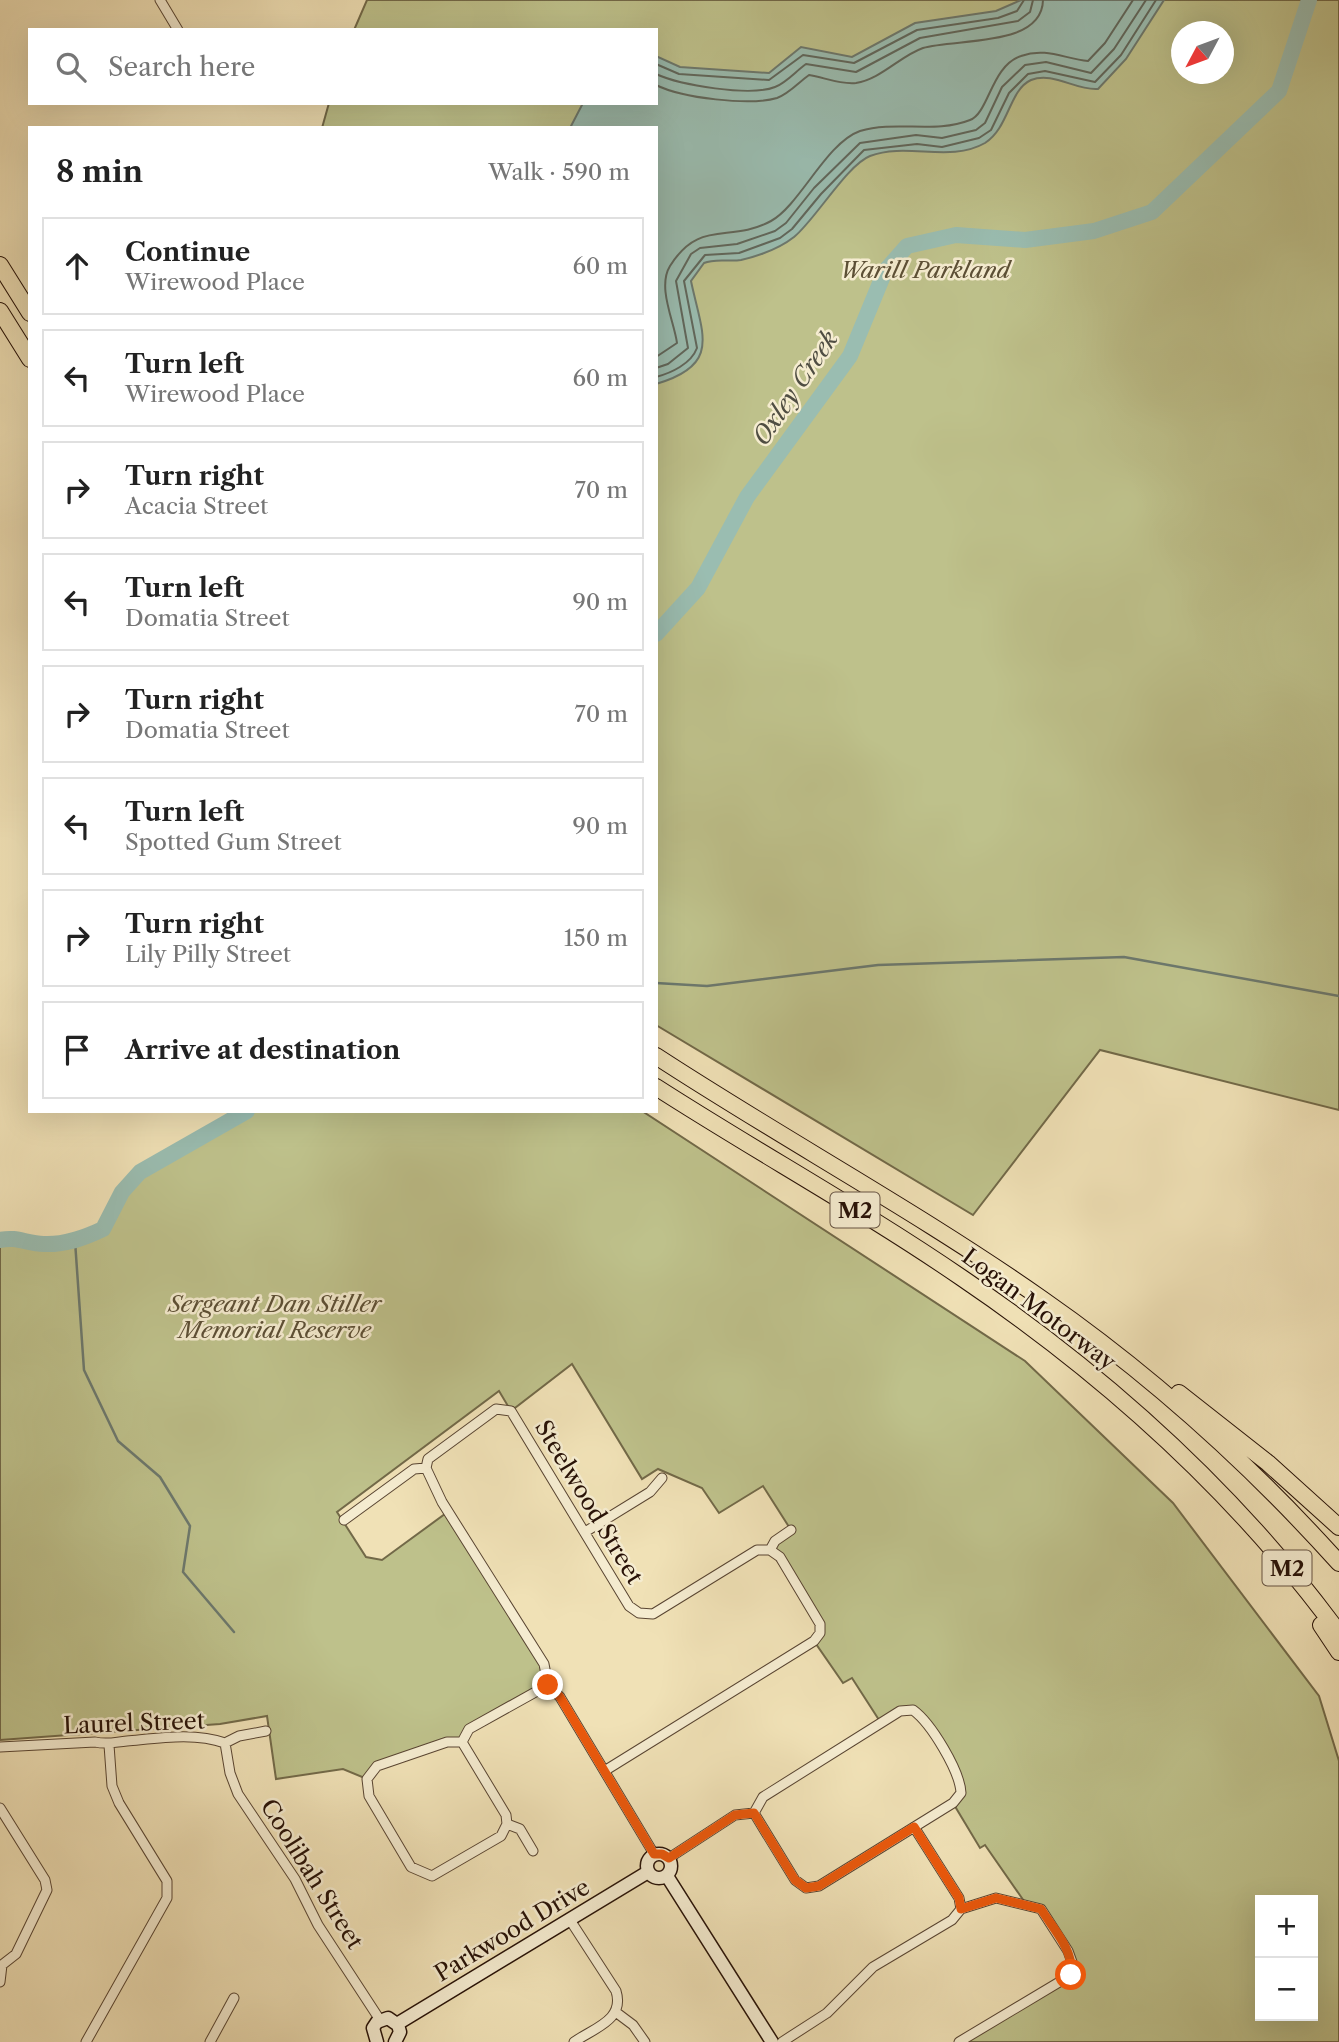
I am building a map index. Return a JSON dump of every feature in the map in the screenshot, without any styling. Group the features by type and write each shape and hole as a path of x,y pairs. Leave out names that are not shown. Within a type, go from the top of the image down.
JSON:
{"highway":[{"path":"0,265 28,310"},
{"path":"0,311 28,356"},
{"name":"Logan Motorway","path":"658,1057 978,1255 1059,1311 1140,1373 1246,1466 1339,1563"},
{"name":"Logan Motorway","path":"658,1088 911,1244 1008,1310 1110,1390 1232,1506 1289,1569 1339,1633"},
{"path":"1140,1373 1161,1379 1229,1431 1339,1527"},
{"path":"1232,1506 1242,1529 1296,1592 1339,1652"}],"street":[{"path":"160,0 177,28"},
{"name":"Steelwood Street","path":"426,1468 428,1459 496,1409 511,1411 629,1606 639,1613 653,1614 757,1550 770,1550 775,1541 791,1530"},
{"path":"344,1520 414,1469 426,1468 442,1502 544,1664 548,1685 560,1697 606,1770 654,1854"},
{"path":"585,1532 650,1492 662,1478"},
{"path":"606,1770 814,1641 820,1633 820,1624 780,1558 770,1550"},
{"path":"462,1742 469,1729 548,1685"},
{"path":"913,1710 923,1717 960,1780 961,1793 953,1802 819,1886 806,1888 795,1880 754,1813 762,1797 900,1712 913,1710"},
{"name":"Laurel Street","path":"0,1747 95,1742 109,1745 123,1741 207,1737 225,1743 239,1736 266,1731"},
{"path":"447,1742 462,1742 506,1815 507,1824 502,1836 432,1877 411,1867 369,1796 367,1779 377,1766 447,1742"},
{"name":"Coolibah Street","path":"225,1743 230,1773 238,1794 295,1879 318,1925 380,2020"},
{"path":"86,2042 167,1898 167,1881 112,1786 109,1745"},
{"path":"0,1808 45,1880 47,1890 16,1954 1,1965 0,1982"},
{"path":"669,1858 735,1815 754,1813"},
{"path":"507,1824 520,1829 533,1851"},
{"path":"914,1827 959,1898 961,1909"},
{"path":"654,1854 669,1858 672,1867 667,1876 659,1879 648,1872 647,1863 654,1854"},
{"name":"Parkwood Drive","path":"397,2024 648,1872"},
{"path":"667,1876 772,2042"},
{"path":"782,2042 827,2013 873,1968 952,1920 961,1909 996,1898 1041,1909 1072,1962 1071,1975 959,2042"},
{"path":"570,1920 616,1991 617,2013"},
{"path":"210,2042 234,1998"},
{"path":"574,2042 617,2013"},
{"path":"617,2013 633,2025 645,2042"},
{"path":"373,2041 373,2028 380,2020 388,2018 397,2024 400,2032 395,2042"}],"green space":[{"name":"Warill Parkland","path":"367,0 1339,0 1339,1110 1100,1050 973,1215 658,1026 658,126 323,126 328,105 658,105 658,28 355,28"},
{"name":"Sergeant Dan Stiller Memorial Reserve","path":"243,1113 645,1113 1025,1361 1173,1503 1319,1696 1339,1761 1339,2042 959,2042 1071,1975 1072,1962 1041,1909 1026,1904 985,1845 980,1848 953,1803 961,1793 956,1773 928,1725 912,1710 881,1723 852,1678 843,1683 814,1641 820,1624 770,1550 791,1530 763,1486 719,1513 702,1488 658,1469 642,1479 572,1364 511,1411 499,1391 337,1512 366,1557 382,1560 449,1511 544,1664 548,1685 469,1729 462,1742 377,1766 367,1779 343,1769 276,1779 267,1716 220,1724 0,1740 0,1240 52,1244 82,1238 103,1229 122,1192 140,1172"}],"water":[{"path":"1021,0 1164,0 1126,59 1098,89 1056,79 1031,80 1018,92 999,128 985,143 972,149 957,151 899,151 870,156 851,170 802,229 788,241 748,258 704,263 691,281 702,332 699,357 691,367 677,376 658,383 658,126 571,126 582,105 658,105 658,57 680,67 769,73 801,47 852,57 915,23 996,11"}],"waterway":[{"name":"Oxley Creek","path":"658,632 698,588 747,497 850,356 885,271 907,246 956,235 1025,240 1094,231 1152,212 1279,91 1309,0"},
{"path":"658,983 707,986 878,965 1124,957 1339,996"},
{"name":"Oxley Creek","path":"0,1240 52,1244 82,1238 103,1229 122,1192 140,1172 243,1113"},
{"path":"75,1241 84,1370 118,1441 160,1477 190,1526 183,1572 234,1632"}],"route":[{"path":"548,1685 560,1697 654,1854 666,1855 669,1858 735,1815 754,1813 795,1880 806,1888 819,1886 914,1827 959,1898 961,1909 996,1898 1041,1909 1068,1951 1072,1962 1071,1975"}]}
